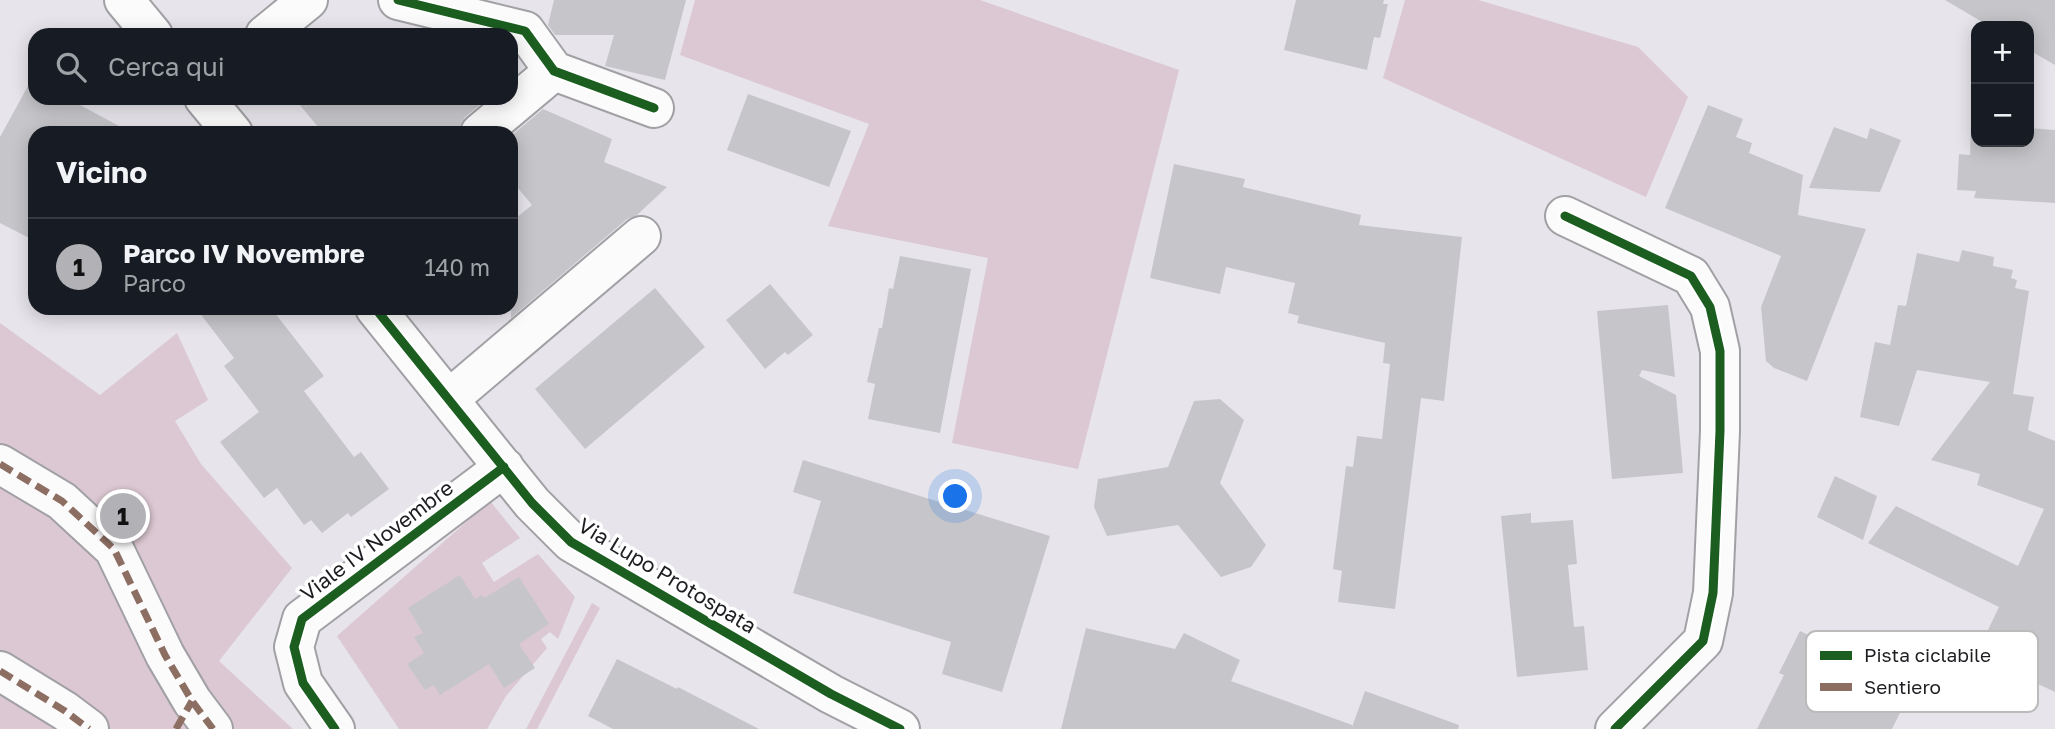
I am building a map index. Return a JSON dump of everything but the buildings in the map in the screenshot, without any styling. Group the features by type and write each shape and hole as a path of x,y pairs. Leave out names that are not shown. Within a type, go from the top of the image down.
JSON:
{"street":[{"path":"124,0 147,28"},
{"path":"274,28 308,0"},
{"path":"398,0 513,28"},
{"path":"518,29 525,31 554,71 654,107"},
{"path":"518,101 554,71"},
{"path":"210,105 227,126"},
{"path":"488,126 513,105"},
{"path":"1565,216 1691,276 1710,307 1720,351 1720,431 1713,593 1703,641 1615,729"},
{"path":"449,399 641,236"},
{"name":"Via Lupo Protospata","path":"381,315 532,503 571,542 831,694 900,729"},
{"path":"0,464 62,501 114,550 194,720"},
{"name":"Viale IV Novembre","path":"335,729 303,683 294,647 302,619 504,467"},
{"path":"0,671 89,729"}],"shaded area":[{"path":"695,0 980,0 1179,70 1078,469 952,443 988,258 828,226 869,124 680,55"},
{"path":"1405,0 1478,0 1638,47 1688,97 1646,197 1383,78"},
{"path":"0,323 100,395 177,333 208,400 175,421 201,464 292,568 219,661 293,729 0,729"},
{"path":"490,501 520,538 482,563 494,582 538,554 575,597 558,639 550,632 541,639 547,648 506,696 487,729 399,729 337,636"},
{"path":"592,603 600,608 537,729 526,729"}],"marked path":[{"path":"0,464 62,501 114,549 165,655 192,701 213,729"},
{"path":"0,671 89,729"},
{"path":"176,729 192,701"}],"cycle path":[{"path":"398,0 513,28"},
{"path":"518,29 525,31 554,71 654,108"},
{"path":"1565,216 1691,276 1710,307 1720,351 1720,431 1713,593 1703,641 1615,729"},
{"path":"381,315 532,503 571,542 831,694 900,729"},
{"path":"335,729 303,683 294,647 302,619 504,467"}],"place":[{"name":"Parco IV Novembre","path":"123,516"}]}
